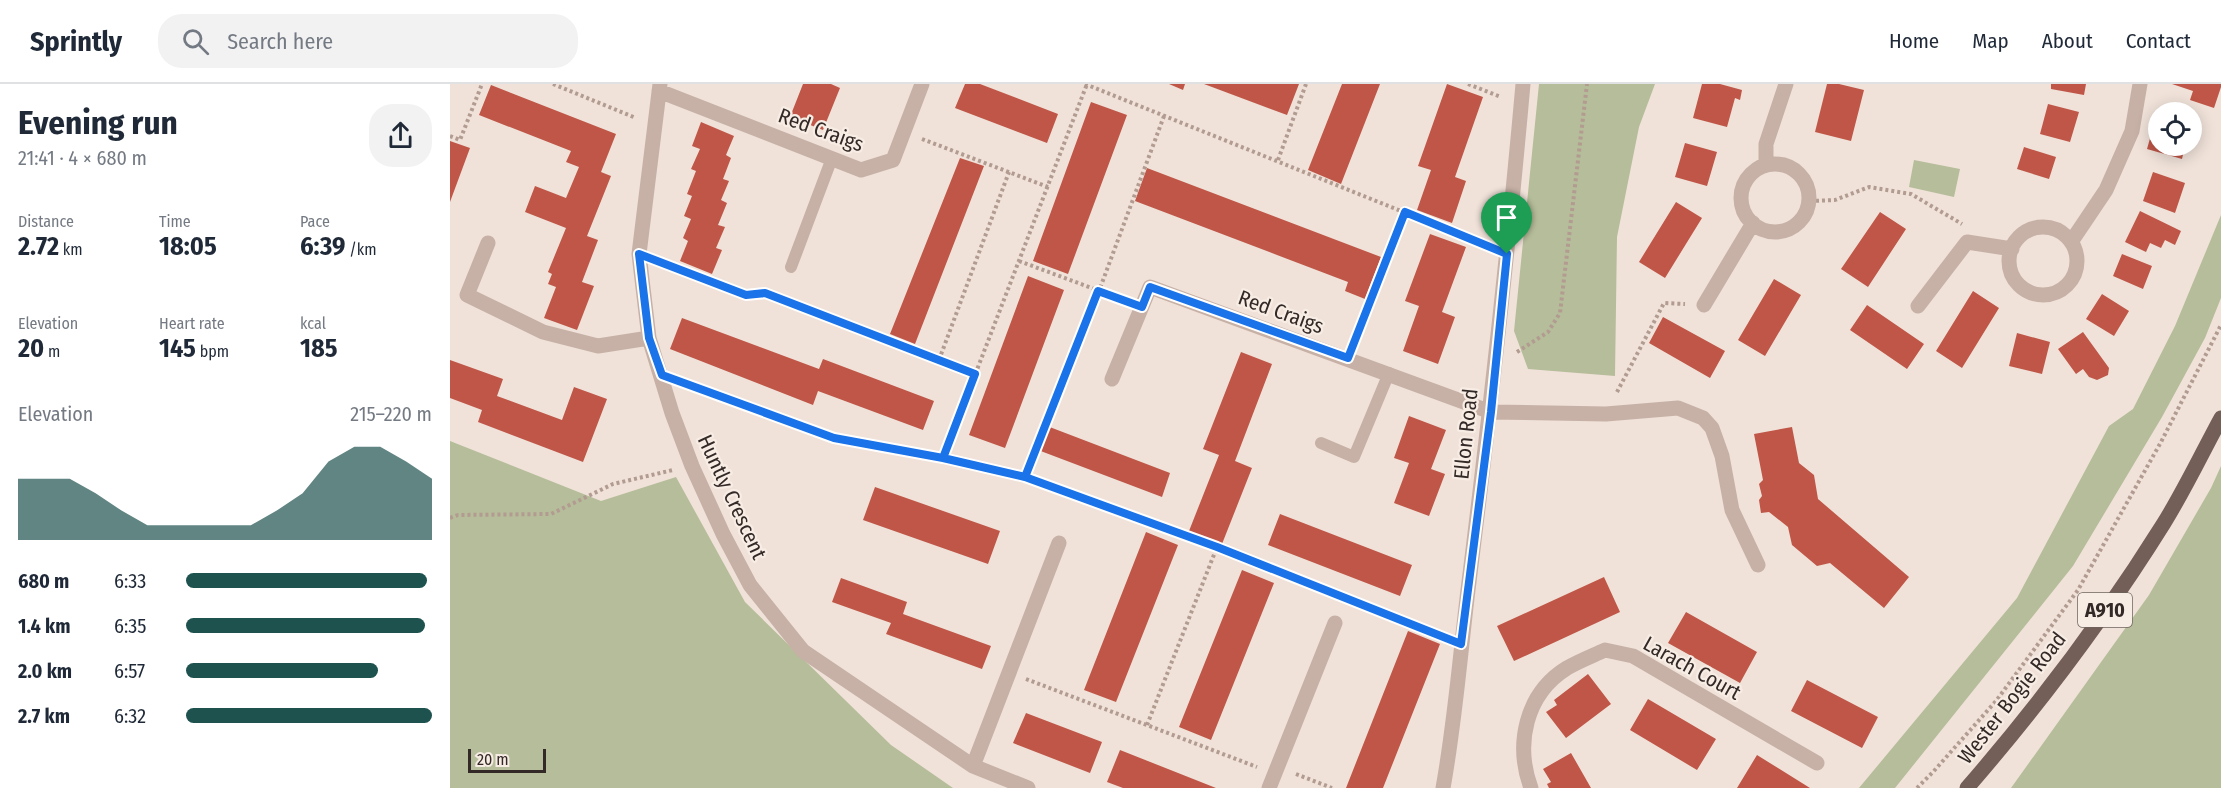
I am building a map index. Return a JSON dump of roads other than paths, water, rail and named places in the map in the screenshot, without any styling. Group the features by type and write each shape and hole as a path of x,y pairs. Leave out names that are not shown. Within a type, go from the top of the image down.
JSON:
{"main road":[{"name":"Wester Bogie Road","path":"1967,788 2048,689 2127,579 2165,521 2221,418"}],"street":[{"name":"Red Craigs","path":"659,87 861,170 894,160 922,84"},
{"name":"Ellon Road","path":"1443,788 1452,738 1461,644 1491,412 1523,84"},
{"path":"1766,164 1766,144 1786,84"},
{"path":"2071,242 2106,190 2132,131 2140,84"},
{"name":"Huntly Crescent","path":"659,87 639,254 649,338 672,413 692,466 723,534 750,585 803,651 973,766 1028,788"},
{"path":"1766,164 1788,165 1798,171 1809,190 1810,201 1807,212 1800,222 1790,229 1779,232 1768,231 1753,224 1742,209 1742,186 1748,176 1766,164"},
{"path":"1704,306 1753,224"},
{"path":"2042,227 2053,229 2063,234 2071,242 2078,263 2076,273 2062,290 2040,296 2029,293 2013,277 2010,267 2012,249 2021,236 2031,230 2042,227"},
{"path":"1918,306 1967,242 2012,249"},
{"path":"488,243 467,296 543,332 598,346 649,338"},
{"name":"Red Craigs","path":"1112,379 1150,287 1491,412 1606,414 1678,408 1703,418 1712,428 1722,456 1732,510 1758,565"},
{"path":"973,766 1059,543"},
{"path":"1274,776 1335,623"},
{"name":"Larach Court","path":"1531,788 1522,749 1530,709 1544,688 1565,669 1605,650 1633,656 1817,763"}],"lane":[{"path":"790,267 832,158"},
{"path":"1321,443 1354,457 1389,373"}]}
